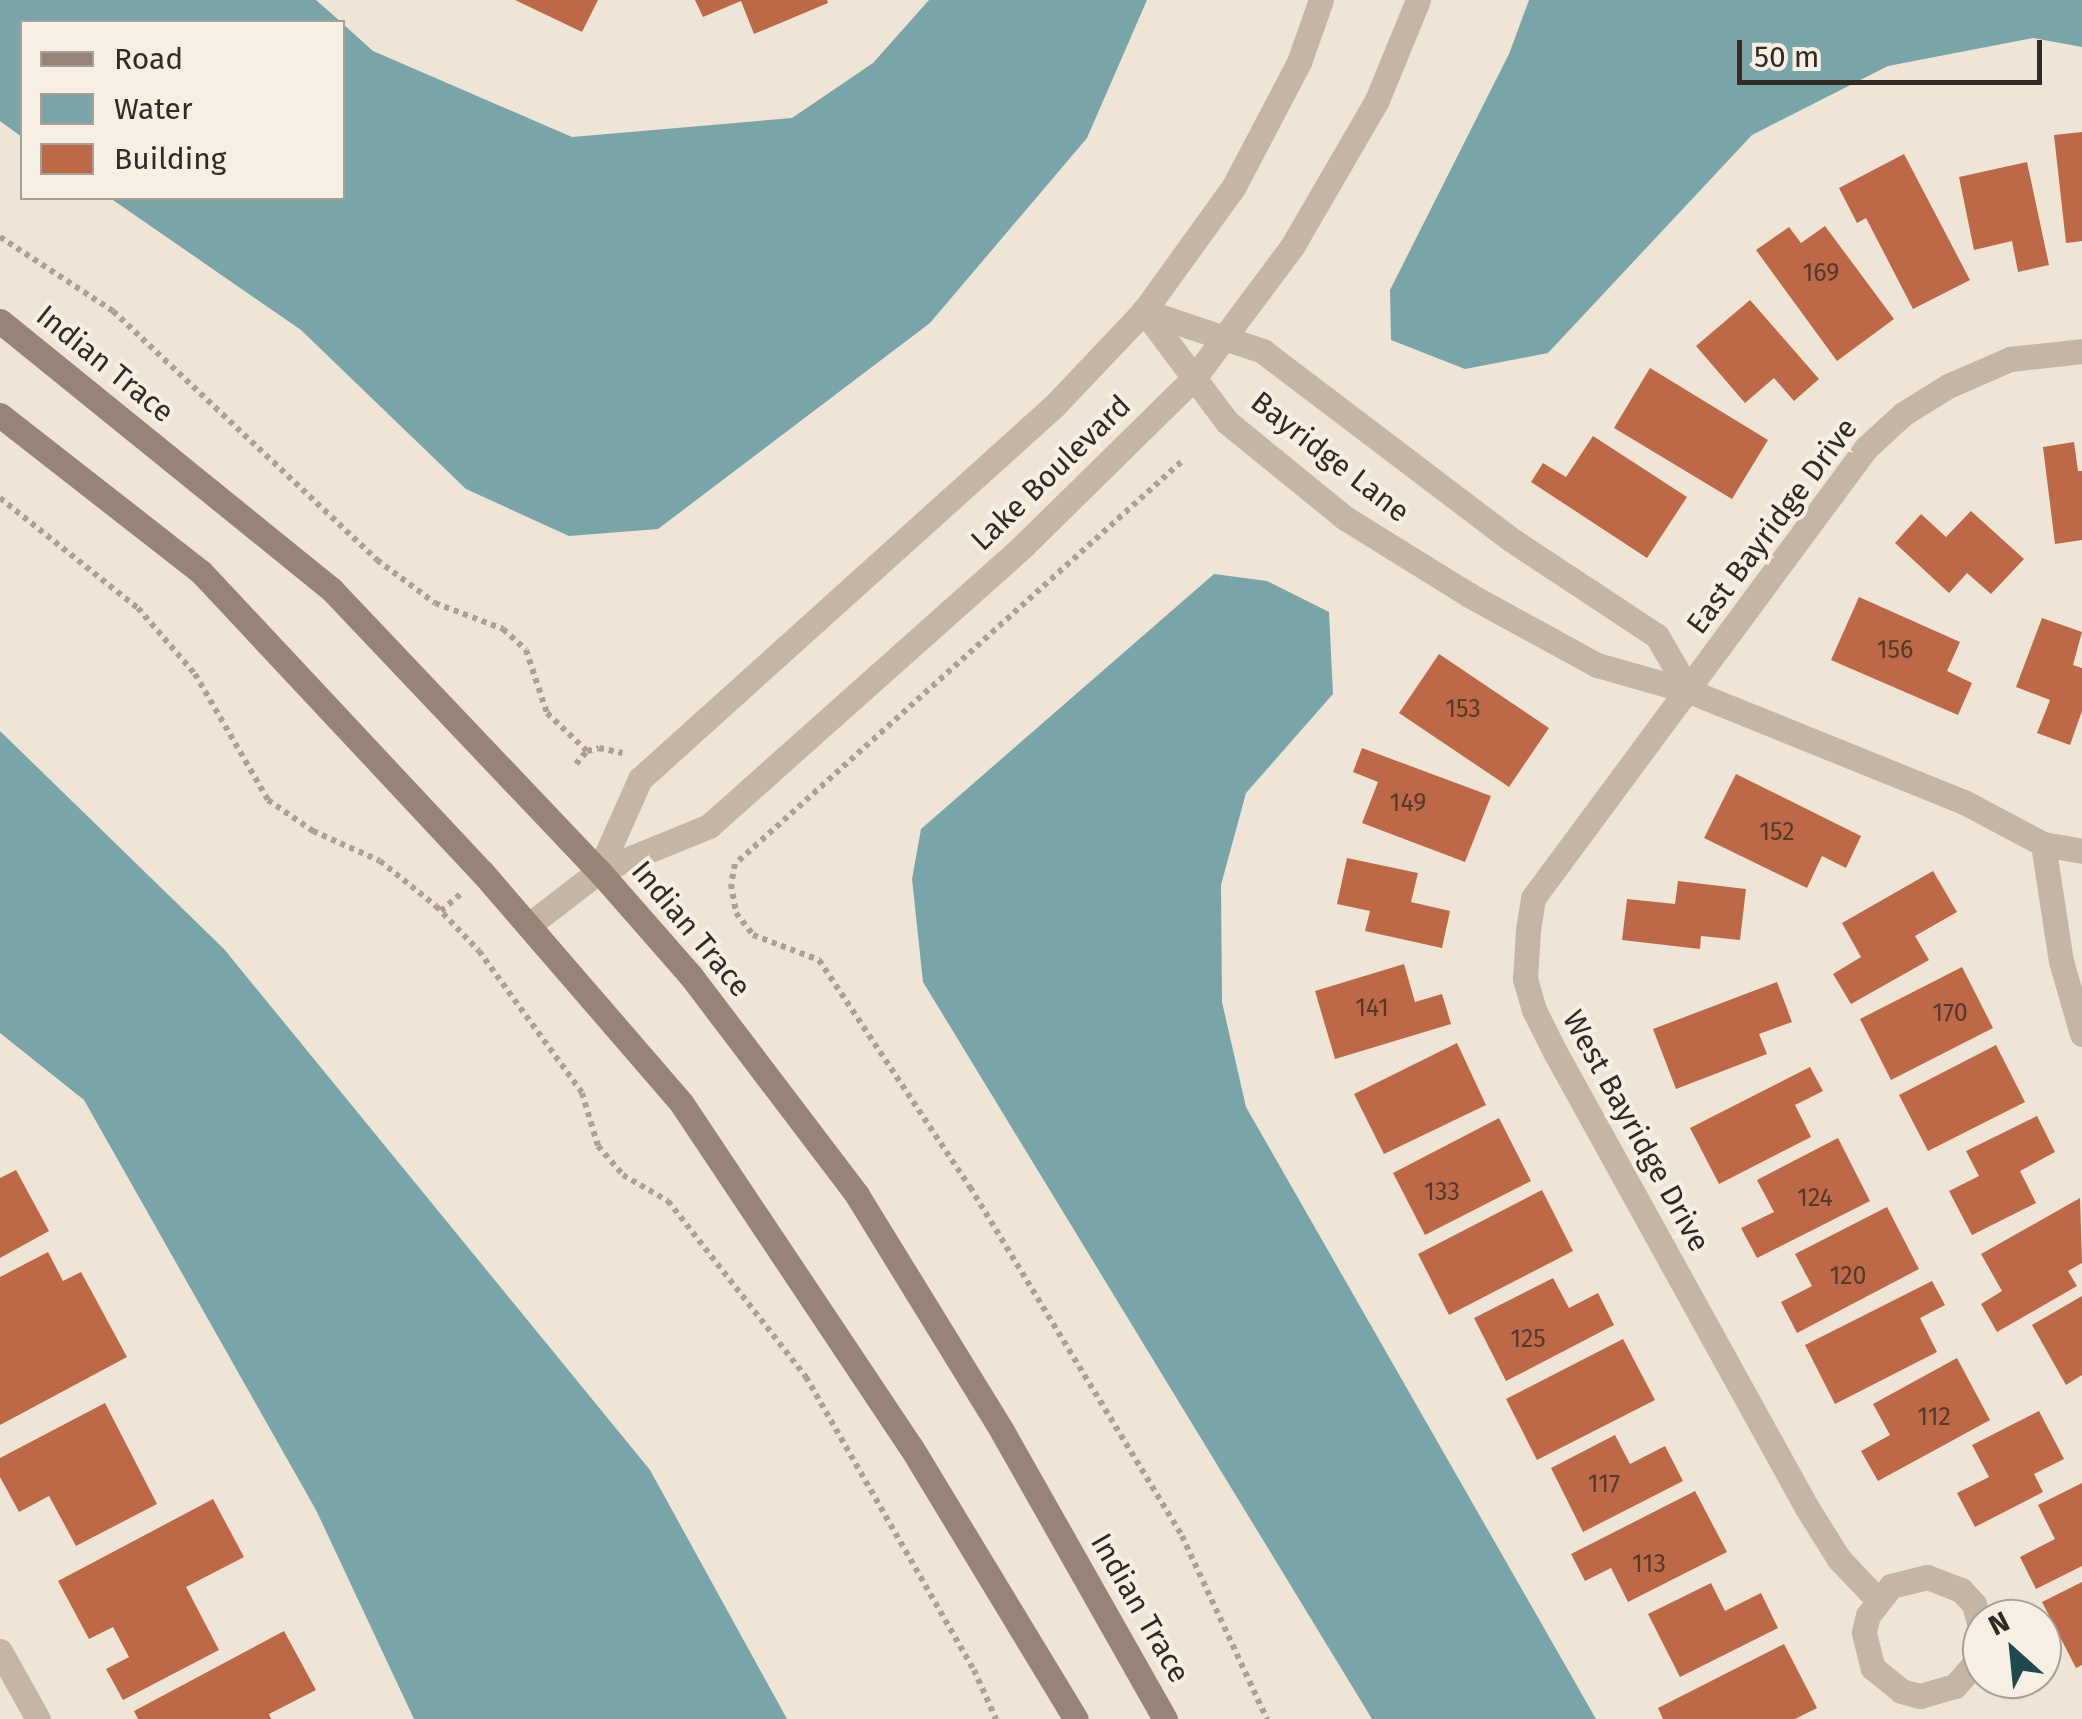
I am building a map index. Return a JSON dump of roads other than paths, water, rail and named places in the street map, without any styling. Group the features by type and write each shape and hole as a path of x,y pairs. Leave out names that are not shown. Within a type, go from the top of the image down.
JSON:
{"main road":[{"name":"Indian Trace","path":"0,321 332,590 599,871 691,976 857,1195 1002,1430 1165,1719"},
{"path":"0,415 201,572 529,925 682,1104 911,1447 1076,1719"}],"street":[{"name":"Lake Boulevard","path":"599,871 640,779 1054,406 1144,311 1234,186 1299,62 1321,0"},
{"name":"Lake Boulevard","path":"529,925 599,871 709,826 1024,545 1194,378 1227,339 1292,244 1377,100 1418,0"},
{"name":"Bayridge Lane","path":"1144,311 1263,351 1509,538 1657,636 1690,690"},
{"name":"Bayridge Lane","path":"1144,311 1228,422 1344,518 1469,595 1598,665 1690,690 1964,802 2043,844 2082,851"},
{"name":"East Bayridge Drive","path":"1690,690 1866,448 1903,414 1948,386 2010,359 2082,350"},
{"name":"West Bayridge Drive","path":"1690,690 1533,898 1525,979 1534,1010 1554,1050 1806,1508 1838,1559 1877,1598"},
{"path":"2043,844 2061,961 2082,1034"},
{"path":"1962,1679 1938,1694 1901,1691 1873,1668 1864,1633 1877,1598 1908,1579 1945,1581 1968,1599"},
{"path":"0,1651 9,1694 38,1719"}],"water":[{"path":"0,0 316,0 339,20 20,20 20,136 0,121"},
{"path":"929,0 1147,0 1087,138 930,323 658,529 569,536 466,489 301,330 113,200 345,200 345,26 373,51 572,137 792,118 873,63"},
{"path":"1529,0 2082,0 2082,47 2033,38 1888,66 1752,135 1548,353 1465,369 1391,340 1390,290 1509,54"},
{"path":"1214,574 1267,581 1329,612 1333,694 1246,793 1221,885 1222,1002 1246,1107 1596,1719 1372,1719 923,982 912,879 921,829"},
{"path":"0,731 224,949 650,1470 787,1719 414,1719 316,1510 84,1100 0,1033"}]}
